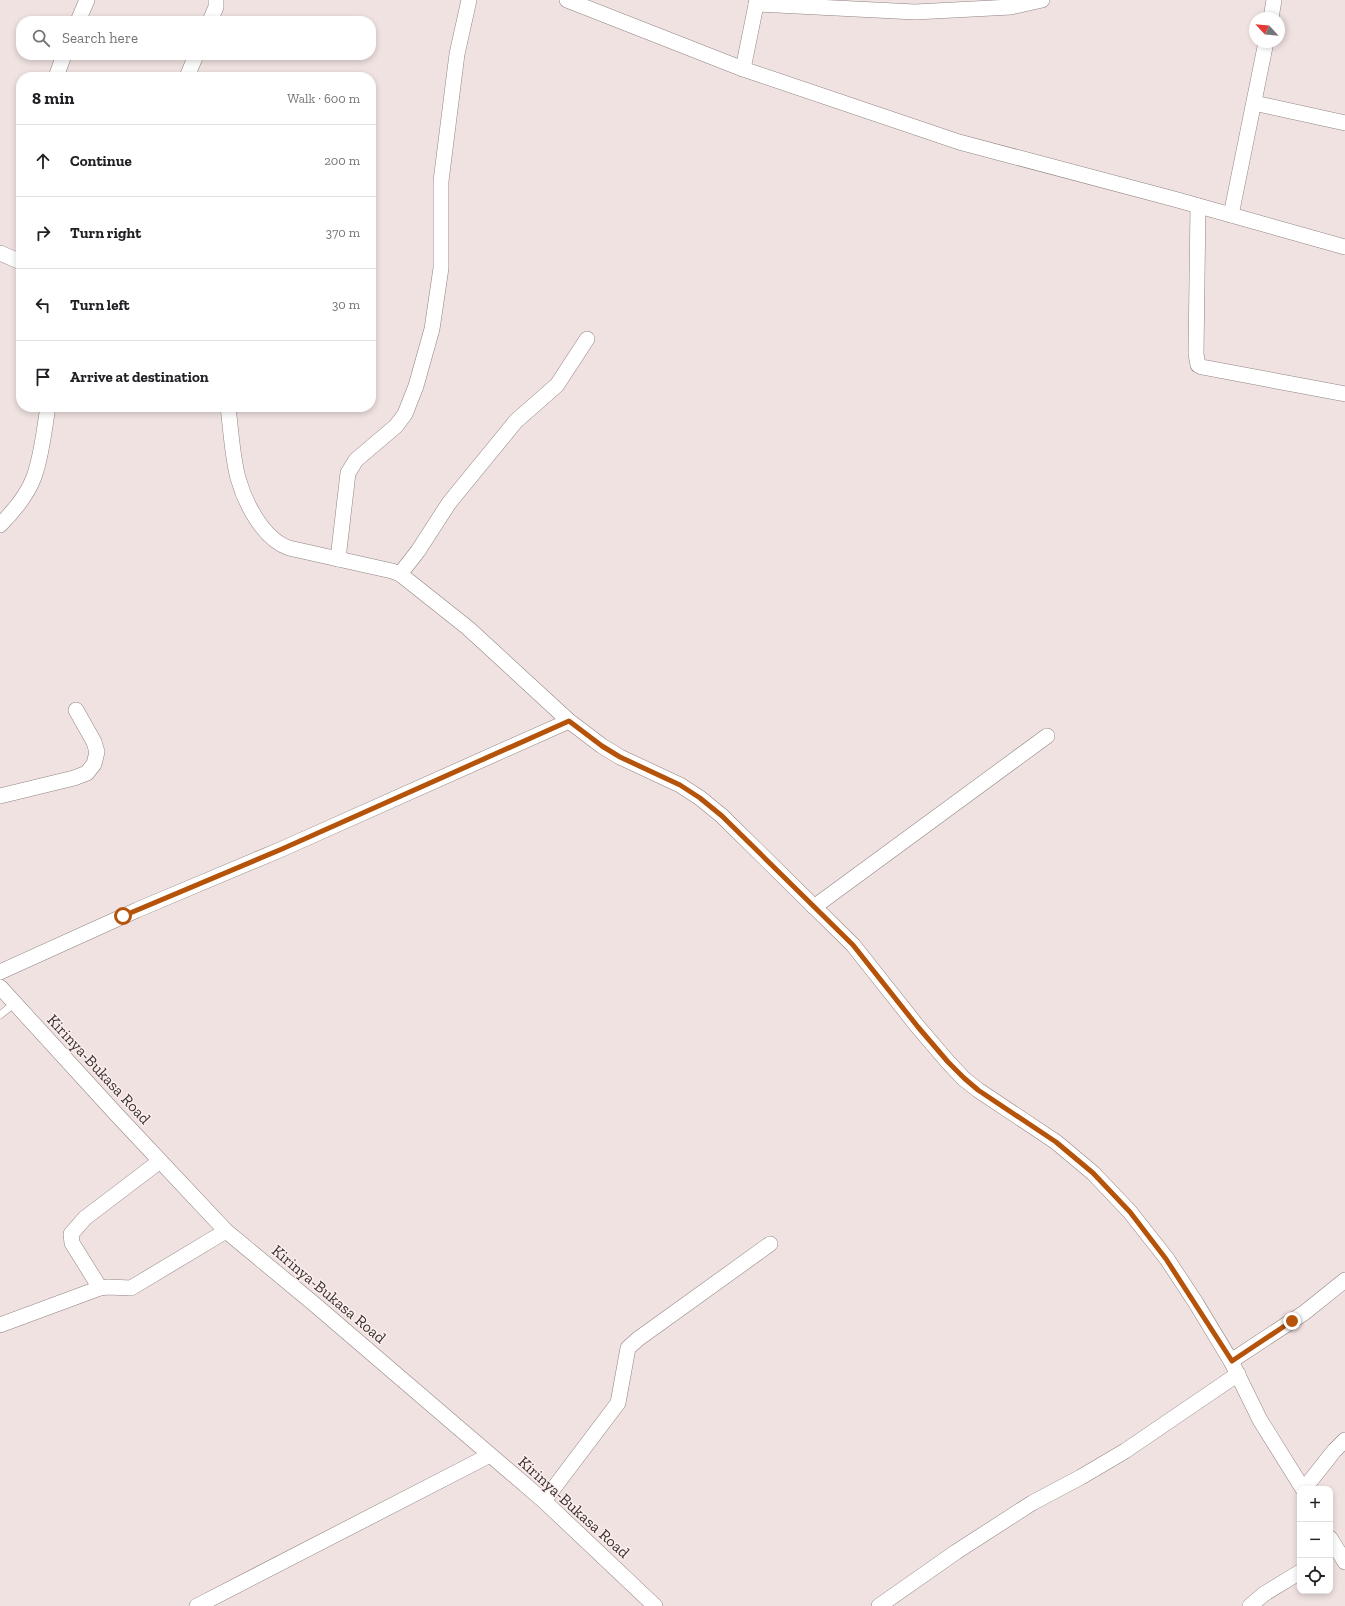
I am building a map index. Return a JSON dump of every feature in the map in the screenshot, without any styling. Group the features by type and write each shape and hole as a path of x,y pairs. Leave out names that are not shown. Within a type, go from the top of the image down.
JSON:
{"street":[{"path":"80,16 87,0"},
{"path":"212,16 216,7 216,0"},
{"path":"338,559 348,473 356,460 396,426 405,414 416,386 432,329 441,268 441,182 457,54 469,0"},
{"path":"567,0 742,69 959,142 1345,247"},
{"path":"742,69 757,2 915,12 1012,7 1042,0"},
{"path":"1272,12 1274,0"},
{"path":"1231,215 1265,48"},
{"path":"58,72 62,60"},
{"path":"189,72 194,60"},
{"path":"1254,103 1345,123"},
{"path":"1198,206 1196,354 1198,365 1345,394"},
{"path":"0,253 16,260"},
{"path":"400,574 418,551 449,503 516,421 557,385 587,339"},
{"path":"0,525 25,495 34,477 43,440 47,412"},
{"path":"229,412 238,478 246,498 266,534 282,546 392,570 400,574 468,628 569,721 602,746 620,757 680,785 700,798 722,816 853,945 918,1027 964,1078 978,1090 1056,1142 1093,1173 1130,1212 1171,1265 1235,1367 1260,1420 1301,1486"},
{"path":"0,796 74,778 87,773 94,764 97,752 94,742 76,710"},
{"path":"0,972 137,910 282,849 569,721"},
{"path":"814,907 1047,736"},
{"name":"Kirinya-Bukasa Road","path":"0,987 226,1231 314,1303 544,1501 655,1606"},
{"path":"100,1288 72,1243 71,1234 85,1218 160,1161"},
{"path":"0,1325 100,1288 131,1288 226,1231"},
{"path":"544,1501 618,1403 628,1348 638,1339 770,1244"},
{"path":"879,1606 956,1552 1032,1503 1081,1477 1125,1451 1345,1280"},
{"path":"1305,1486 1345,1440"},
{"path":"197,1606 490,1456"},
{"path":"1333,1548 1345,1562"},
{"path":"1250,1606 1264,1594 1297,1574"}],"lane":[{"path":"0,1015 15,1003"}],"route":[{"path":"123,916 282,849 569,721 602,746 620,757 680,785 700,798 722,816 853,945 918,1027 948,1062 972,1086 1056,1142 1093,1173 1130,1212 1166,1259 1196,1303 1232,1361 1292,1321"}]}
